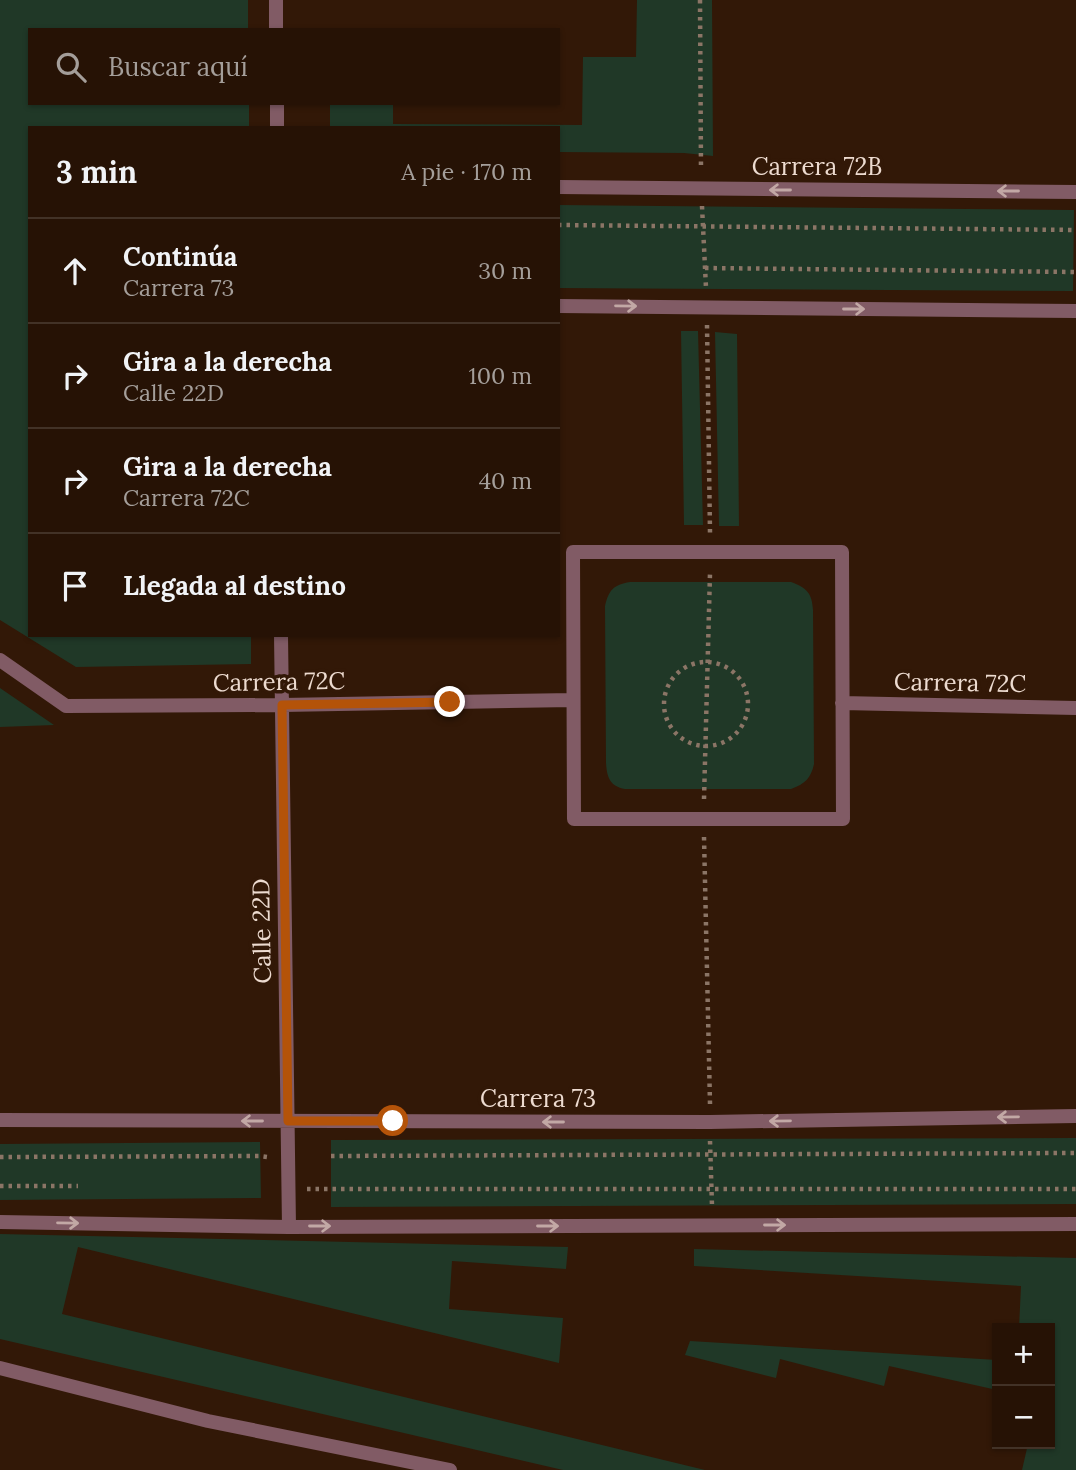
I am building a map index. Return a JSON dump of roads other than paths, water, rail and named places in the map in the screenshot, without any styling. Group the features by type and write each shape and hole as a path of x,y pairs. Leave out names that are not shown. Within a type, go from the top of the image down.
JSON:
{"street":[{"path":"276,0 276,28"},
{"path":"277,105 277,126"},
{"name":"Carrera 72B","path":"560,187 1076,192"},
{"path":"560,306 1076,311"},
{"path":"573,552 842,552 843,819 574,819 573,699 573,552"},
{"name":"Calle 22D","path":"281,637 289,1227"},
{"name":"Carrera 72C","path":"0,660 66,706 573,699"},
{"name":"Carrera 72C","path":"842,703 1076,708"},
{"name":"Carrera 73","path":"0,1120 710,1122 1076,1116"},
{"path":"0,1222 289,1227 1076,1224"},
{"path":"0,1368 208,1421 450,1470"}]}
